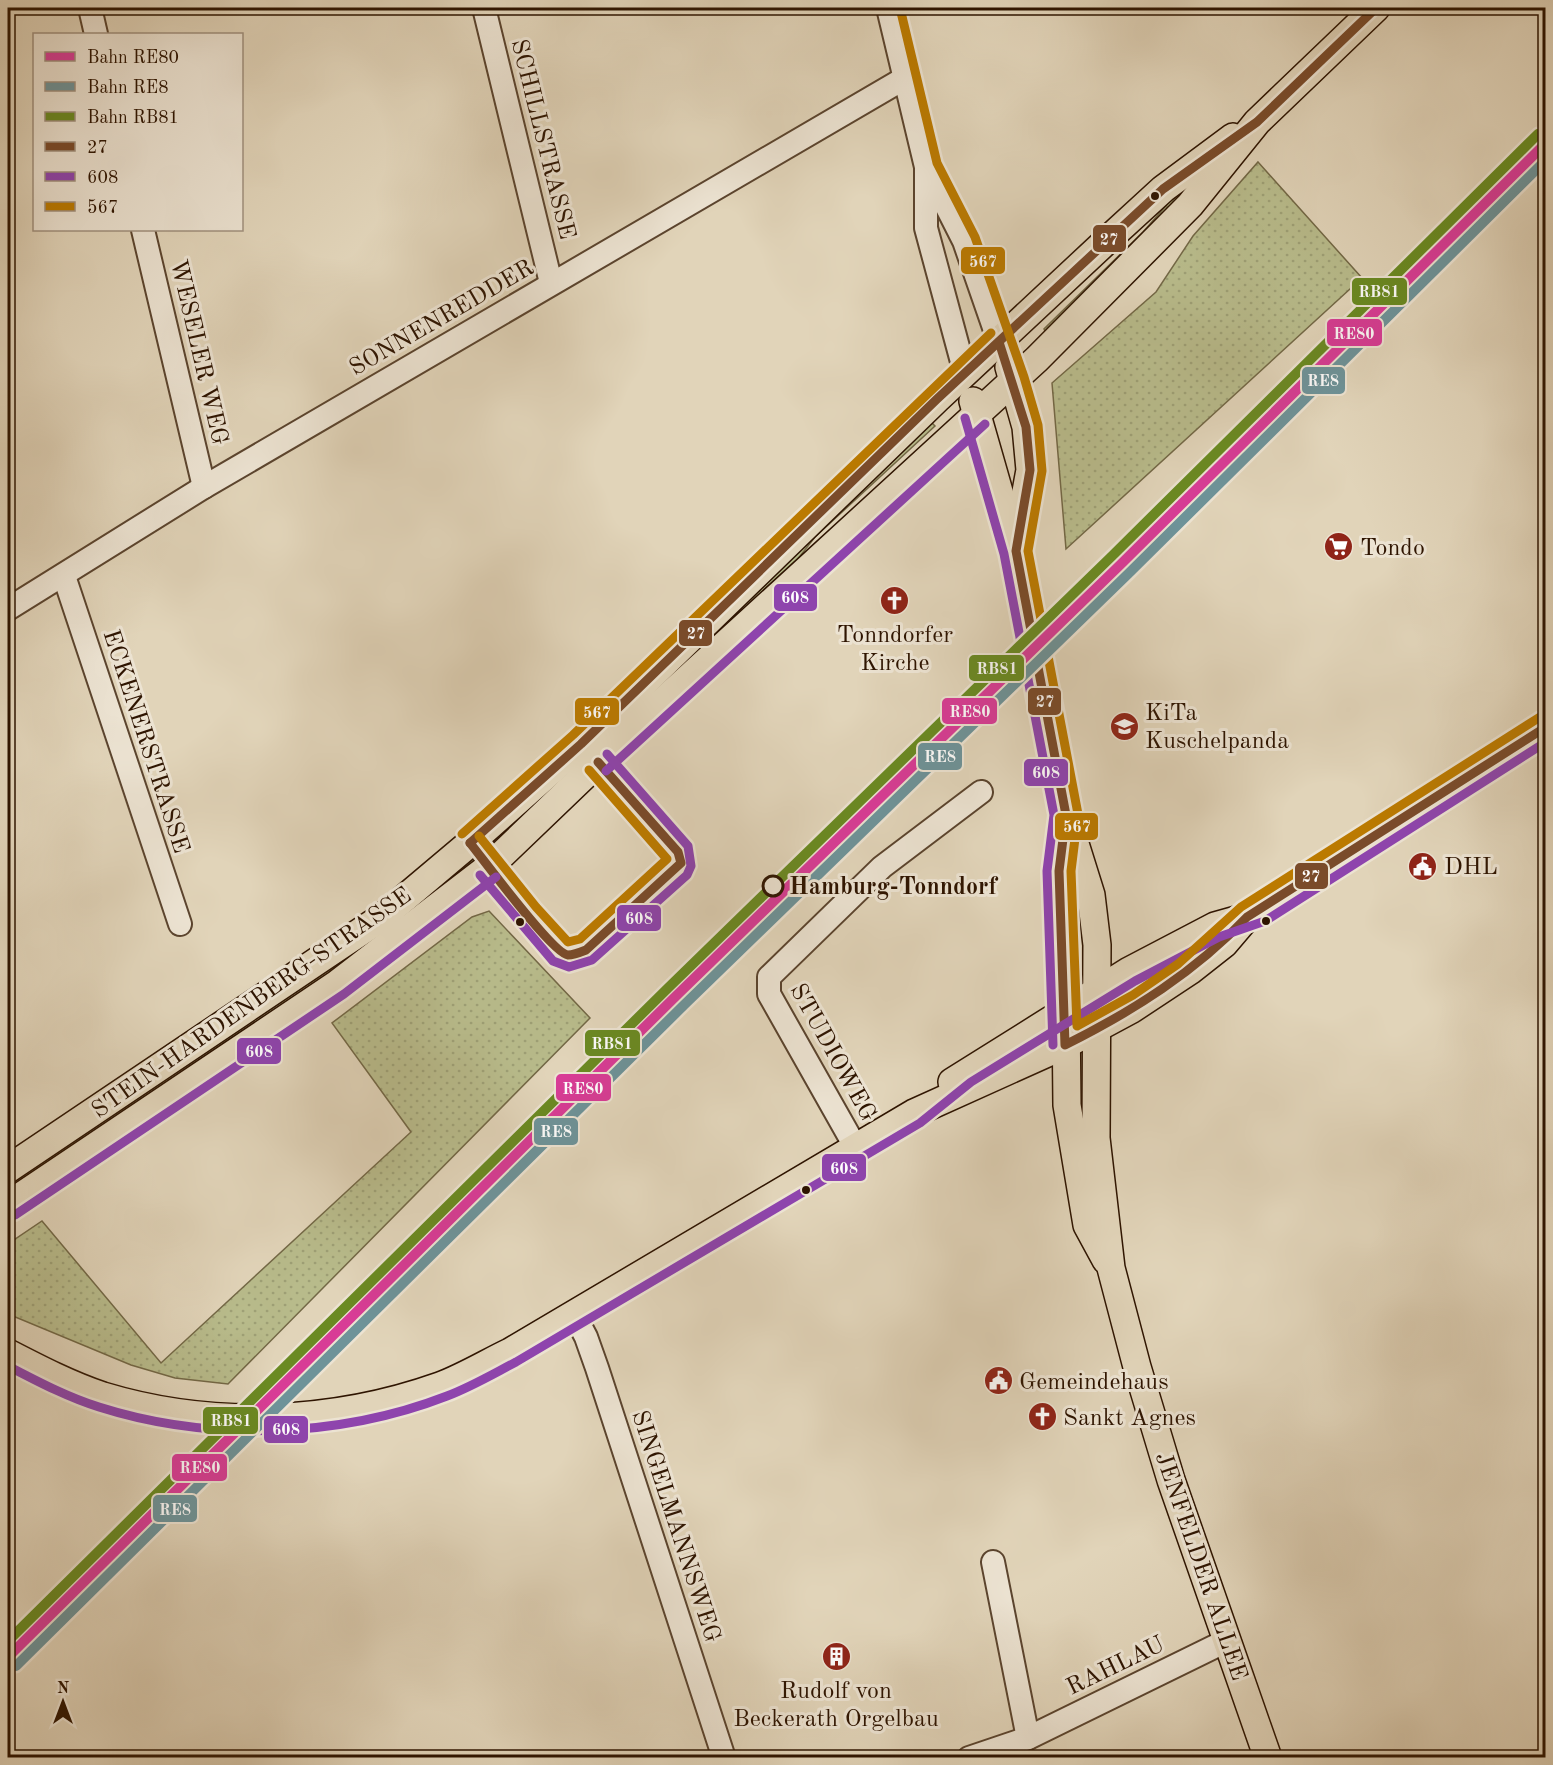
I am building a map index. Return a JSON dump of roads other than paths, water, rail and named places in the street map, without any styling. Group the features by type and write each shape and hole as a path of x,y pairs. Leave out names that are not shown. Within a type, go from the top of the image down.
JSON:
{"main road":[{"name":"STEIN-HARDENBERG-STRASSE","path":"8,1205 337,984 482,873 636,726 1013,381 1190,205 1257,122 1376,8"},
{"name":"STEIN-HARDENBERG-STRASSE","path":"8,1169 381,918 581,744 965,373 1163,189 1227,141 1257,122"},
{"path":"999,342 1026,427 1030,470 1016,551"},
{"path":"965,373 1016,551 1066,815"},
{"path":"914,1113 964,1072 1096,991 1215,926 1247,917 1545,727"},
{"name":"JENFELDER ALLEE","path":"1066,815 1091,895 1097,945 1096,1138 1112,1268 1137,1367 1171,1480 1268,1758"},
{"name":"JENFELDER ALLEE","path":"1066,815 1059,871 1066,1011 1067,1105 1087,1225 1112,1268"},
{"path":"8,1353 73,1384 128,1402 201,1415 290,1417 364,1407 443,1384 510,1352 914,1113 1096,1030 1191,970 1224,944 1247,917"}],"street":[{"path":"90,8 96,33"},
{"name":"SCHILLSTRASSE","path":"484,8 551,283"},
{"path":"888,8 926,167 927,228 965,373"},
{"name":"SONNENREDDER","path":"8,609 204,487 905,78"},
{"path":"926,167 964,241 999,342"},
{"name":"WESELER WEG","path":"143,231 204,487"},
{"name":"ECKENERSTRASSE","path":"64,576 180,924"},
{"name":"STUDIOWEG","path":"856,1148 769,994 769,976 882,867 981,792"},
{"name":"SINGELMANNSWEG","path":"574,1314 586,1337 597,1368 724,1758"},
{"path":"993,1562 1028,1738"},
{"name":"RAHLAU","path":"969,1758 1028,1738 1226,1641"}],"rail line":[{"name":"RB81","path":"8,1641 668,988 1112,556 1538,134"},
{"name":"RE80","path":"8,1657 676,996 1120,565 1546,143"},
{"name":"RE8","path":"16,1666 684,1005 1128,574 1546,160"}],"place":[{"name":"Tondo","path":"1339,547"},
{"name":"Tonndorfer Kirche","path":"895,601"},
{"name":"KiTa Kuschelpanda","path":"1124,726"},
{"name":"DHL","path":"1423,866"},
{"name":"Hamburg-Tonndorf","path":"773,886"},
{"name":"Gemeindehaus","path":"998,1381"},
{"name":"Sankt Agnes","path":"1042,1417"},
{"name":"Rudolf von Beckerath Orgelbau","path":"836,1657"}]}
